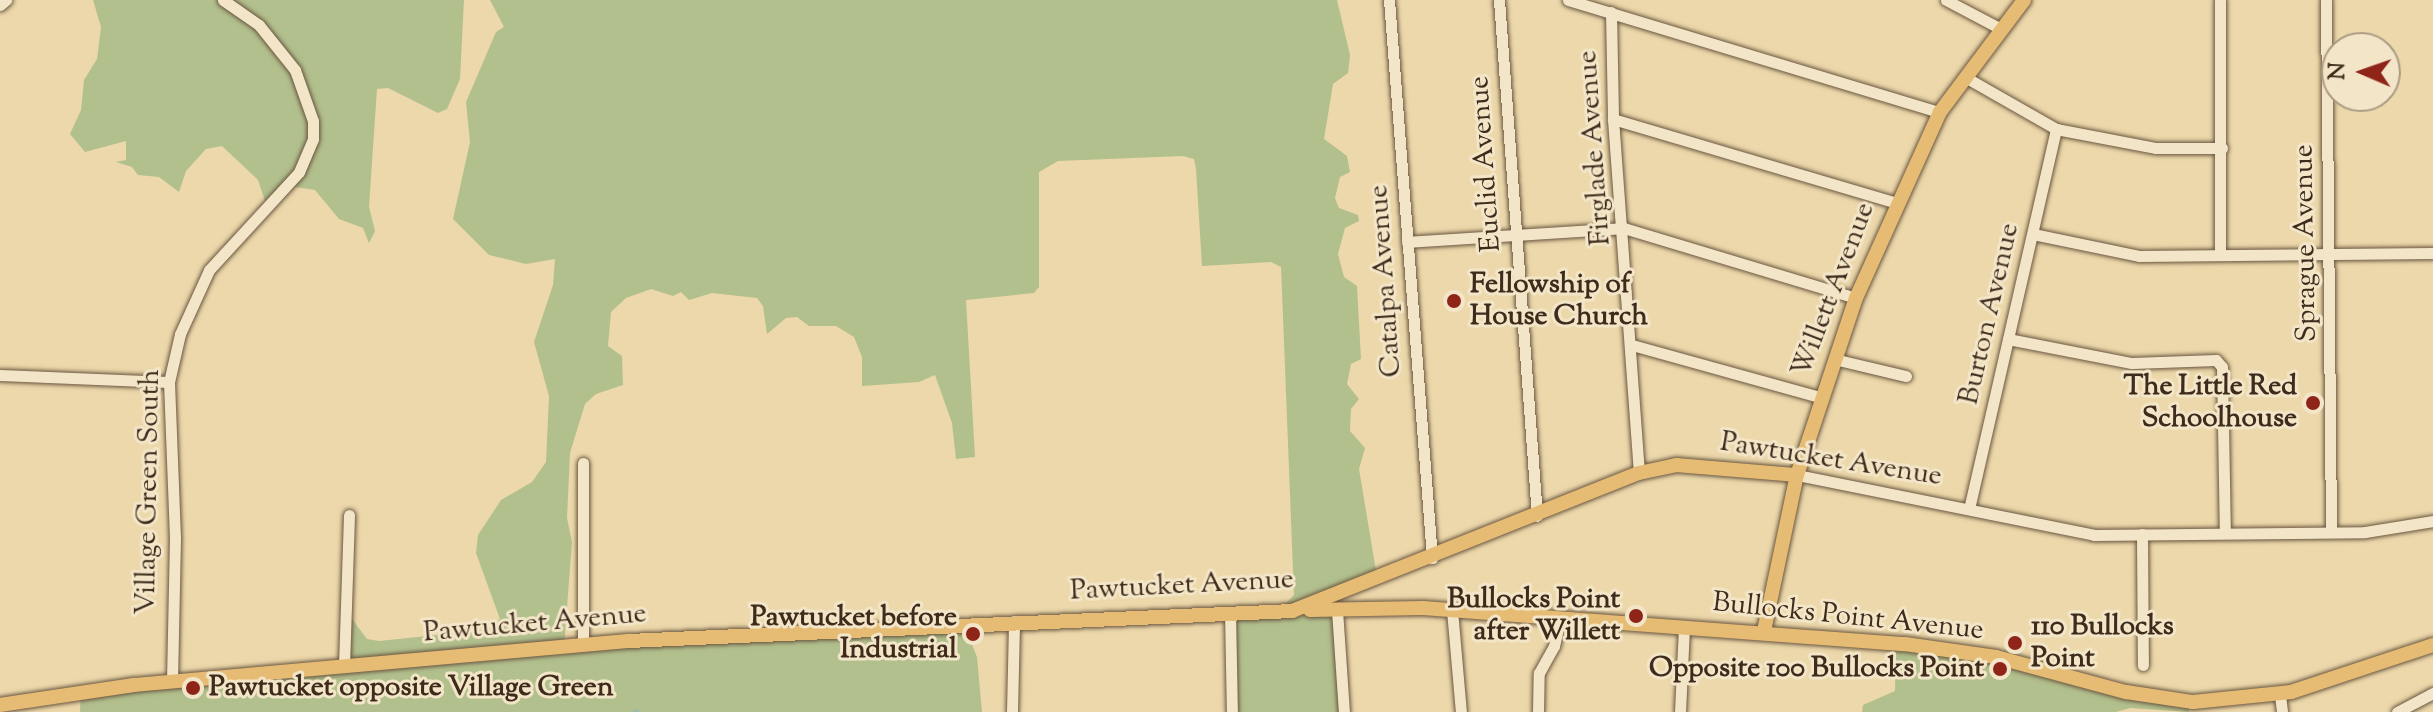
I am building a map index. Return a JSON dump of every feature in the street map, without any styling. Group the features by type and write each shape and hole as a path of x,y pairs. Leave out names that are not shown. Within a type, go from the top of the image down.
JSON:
{"main road":[{"name":"Willett Avenue","path":"1764,631 1797,475 1820,397 1856,298 1896,203 1940,112 2024,0"},
{"name":"Pawtucket Avenue","path":"1337,603 1383,577 1639,473 1677,465 1797,475"},
{"path":"1383,577 1386,606"},
{"name":"Bullocks Point Avenue","path":"1292,611 1337,603 1764,631 1996,657 2161,699 2212,702 2280,695 2433,645"},
{"name":"Pawtucket Avenue","path":"0,705 172,681 583,644 1014,621 1292,611"}],"street":[{"path":"0,5 6,0"},
{"name":"Village Green South","path":"172,681 175,538 169,382 180,334 209,270 299,172 313,139 307,100 290,61 259,25 223,0"},
{"name":"Catalpa Avenue","path":"1389,0 1432,558"},
{"name":"Euclid Avenue","path":"1499,0 1537,516"},
{"path":"1568,0 1940,112"},
{"path":"1946,0 2001,29"},
{"path":"2220,0 2220,253"},
{"name":"Sprague Avenue","path":"2326,0 2331,253 2331,532"},
{"name":"Firglade Avenue","path":"1611,12 1613,119 1624,228 1639,473"},
{"path":"1965,77 2056,129 2156,148 2222,148"},
{"path":"1613,119 1896,203"},
{"name":"Burton Avenue","path":"1969,509 2056,129"},
{"path":"1407,242 1624,228 1856,298"},
{"path":"2033,234 2139,256 2433,253"},
{"path":"2008,339 2132,363 2216,360 2222,367 2225,533"},
{"path":"1632,345 1820,397"},
{"path":"1834,359 1906,376"},
{"path":"0,375 169,382"},
{"path":"583,463 583,644"},
{"name":"Pawtucket Avenue","path":"1797,475 2094,535 2331,532 2433,521"},
{"path":"344,666 349,515"},
{"path":"2142,534 2143,665"},
{"path":"1337,603 1344,712"},
{"path":"1452,610 1461,712"},
{"path":"1230,612 1232,712"},
{"path":"1538,712 1539,673 1554,646 1560,619"},
{"path":"1012,712 1014,621"},
{"path":"1680,712 1684,627"},
{"path":"2397,712 2433,693"},
{"path":"2280,695 2282,712"}],"green space":[{"path":"93,0 464,0 460,79 447,109 438,113 388,88 377,89 369,207 375,231 369,243 363,228 339,219 315,190 295,187 273,209 266,204 258,180 222,146 206,149 186,171 179,192 159,177 138,175 132,167 116,162 126,160 126,141 85,152 70,134 81,110 84,80 97,59 101,27"},
{"path":"490,0 1337,0 1350,55 1348,73 1333,84 1324,139 1347,156 1350,172 1340,177 1335,198 1339,208 1358,215 1359,221 1345,228 1338,254 1344,277 1357,286 1361,359 1351,364 1347,384 1359,399 1351,409 1350,431 1365,448 1359,469 1377,577 1313,603 1332,608 1347,712 1231,712 1228,612 1280,609 1294,595 1281,267 1271,262 1202,266 1196,169 1194,159 1183,156 1058,161 1039,172 1039,287 1034,293 966,300 975,457 956,459 952,423 935,375 919,382 862,386 862,357 854,337 836,326 809,326 797,317 786,318 767,334 763,306 757,298 712,293 689,300 681,292 673,296 651,289 626,298 611,312 608,346 622,356 623,385 596,394 585,404 570,453 567,518 572,542 564,647 966,629 977,657 982,712 80,712 81,690 342,667 349,615 367,639 379,641 485,630 500,619 476,553 478,535 501,500 532,482 546,462 549,396 534,342 553,285 555,259 526,264 489,255 453,219 470,142 466,102 496,32 504,27"},
{"path":"1896,643 2188,701 2189,712 2130,708 2116,712 1862,712 1863,705 1895,691"}],"waterway":[{"path":"634,710 638,712"}],"place":[{"name":"Fellowship of House Church","path":"1454,301"},
{"name":"The Little Red Schoolhouse","path":"2313,403"},
{"name":"Bullocks Point after Willett","path":"1636,616"},
{"name":"Pawtucket before Industrial","path":"973,634"},
{"name":"110 Bullocks Point","path":"2015,643"},
{"name":"Opposite 100 Bullocks Point","path":"2000,669"},
{"name":"Pawtucket opposite Village Green","path":"193,688"}]}
